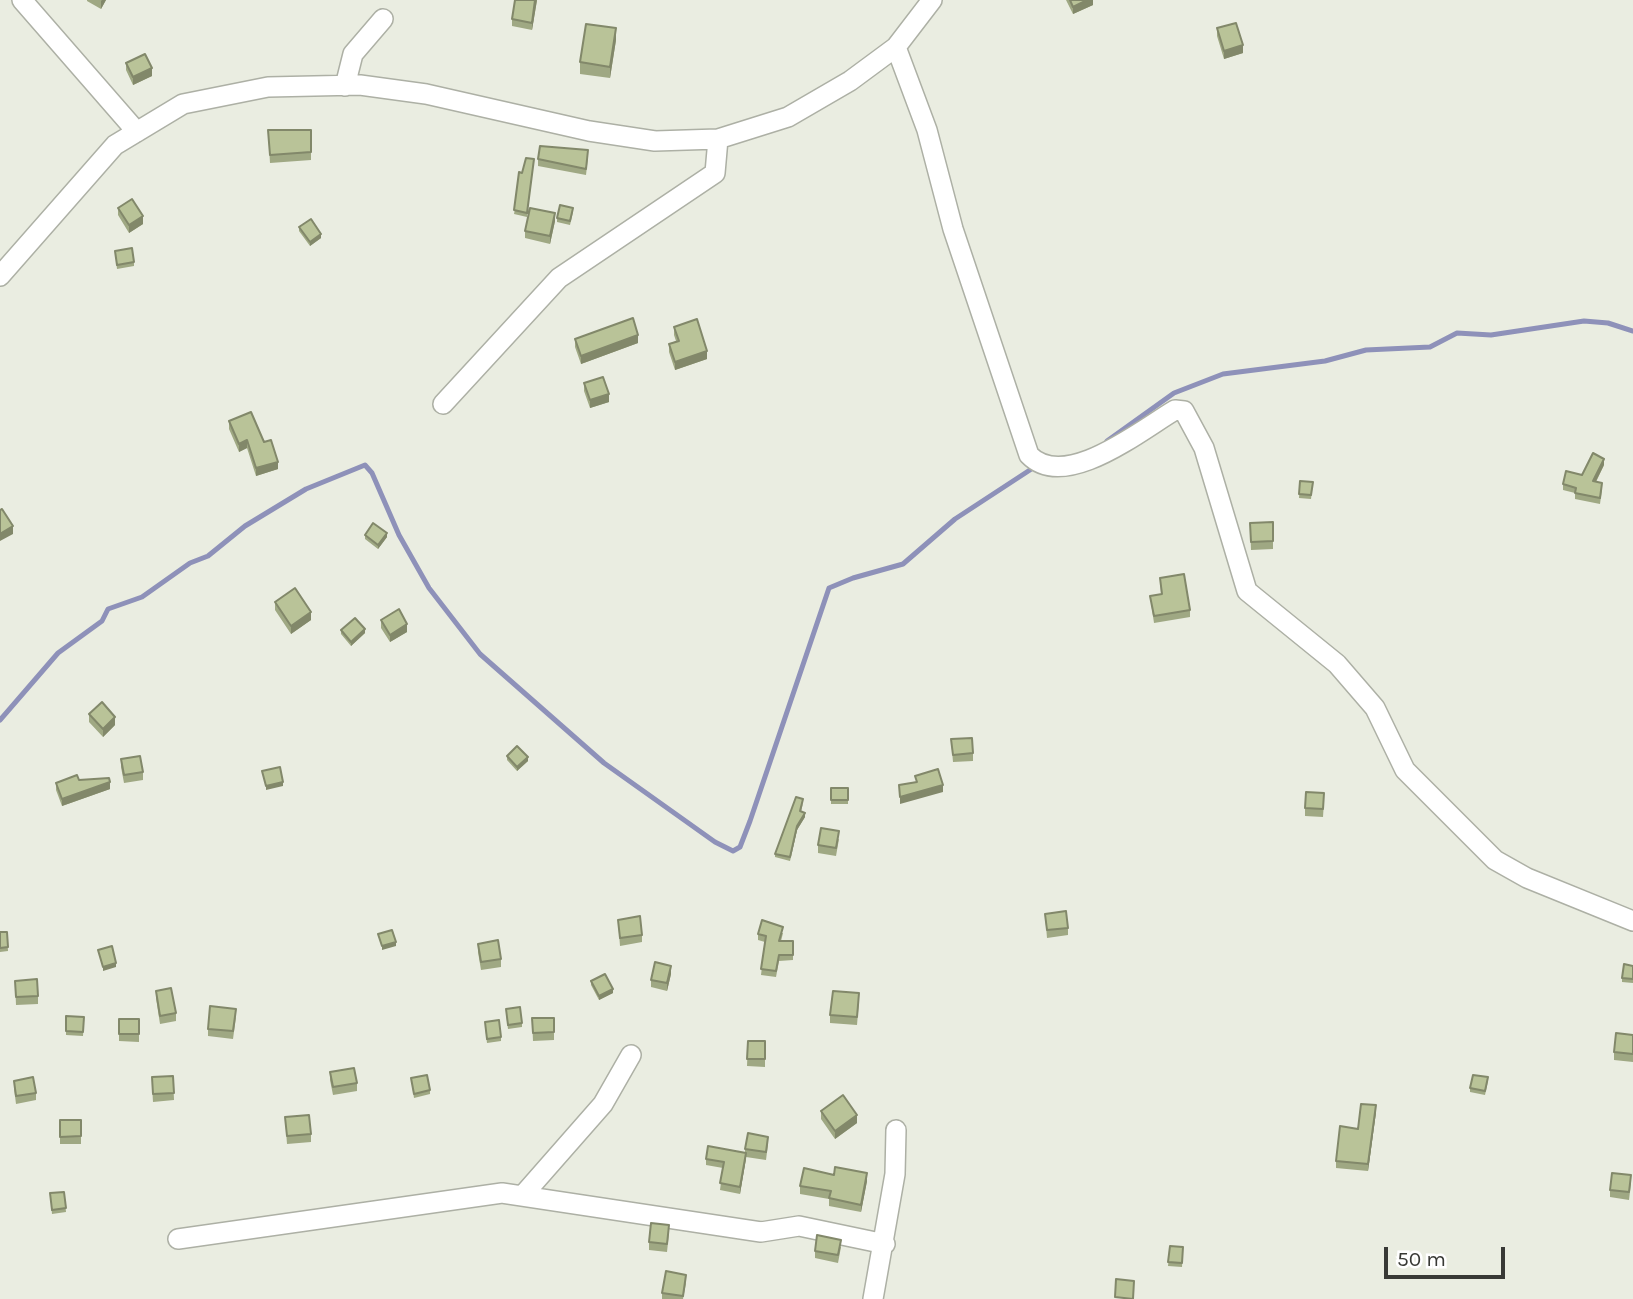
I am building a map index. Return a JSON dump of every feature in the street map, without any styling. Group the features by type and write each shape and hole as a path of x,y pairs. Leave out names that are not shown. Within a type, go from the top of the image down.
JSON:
{"street":[{"path":"22,0 137,132"},
{"path":"0,276 115,145 183,104 268,87 345,86 426,94 589,131 655,141 718,139 788,117 850,81 896,47 932,0"},
{"path":"345,86 353,54 383,19"},
{"path":"896,47 927,130 953,229 1029,455 1038,465 1049,467 1092,459 1175,410 1184,411 1204,449 1247,591 1338,664 1375,708 1405,770 1495,860 1527,878 1633,921"},
{"path":"443,404 559,278 715,173 718,139"},
{"path":"524,1195 603,1104 631,1055"},
{"path":"873,1299 885,1244 895,1174 896,1130"},
{"path":"178,1239 502,1193 761,1232 799,1226 885,1244"}],"building":[{"path":"515,0 535,0 532,23 512,19"},
{"path":"1070,0 1087,0 1073,7"},
{"path":"1236,23 1243,45 1224,51 1217,28"},
{"path":"586,24 616,28 610,67 580,62"},
{"path":"145,54 152,68 133,77 126,63"},
{"path":"268,130 311,130 311,152 270,155"},
{"path":"540,146 588,150 586,169 538,159"},
{"path":"526,158 534,159 527,213 514,210 519,172 522,173"},
{"path":"132,199 143,216 129,225 118,208"},
{"path":"560,205 573,208 570,221 557,218"},
{"path":"530,208 555,213 550,236 525,231"},
{"path":"311,219 321,234 310,242 299,227"},
{"path":"132,248 134,262 117,265 115,251"},
{"path":"633,318 638,335 581,356 575,339"},
{"path":"697,319 707,351 675,362 669,344 679,341 674,327"},
{"path":"603,377 609,394 590,400 584,383"},
{"path":"251,412 264,442 271,440 278,462 256,468 247,440 239,444 229,421"},
{"path":"1593,453 1604,459 1593,481 1602,483 1600,498 1575,493 1576,488 1563,484 1566,471 1582,475"},
{"path":"1300,481 1313,482 1311,495 1299,494"},
{"path":"2,509 13,526 0,534 0,510"},
{"path":"1273,522 1273,541 1251,542 1250,523"},
{"path":"373,523 387,533 378,545 365,535"},
{"path":"1184,574 1190,610 1154,616 1150,596 1162,594 1160,578"},
{"path":"295,588 311,612 291,626 275,602"},
{"path":"399,609 407,624 390,635 381,620"},
{"path":"355,618 365,629 351,642 341,630"},
{"path":"102,702 115,717 103,729 89,714"},
{"path":"972,738 973,753 953,755 951,739"},
{"path":"517,746 528,757 517,767 507,756"},
{"path":"140,756 143,772 124,775 121,759"},
{"path":"280,767 283,782 266,786 262,771"},
{"path":"938,769 943,785 900,797 899,785 917,782 915,776"},
{"path":"77,775 79,780 109,778 110,782 62,799 56,783"},
{"path":"831,788 848,788 848,800 831,800"},
{"path":"1306,792 1324,793 1323,809 1305,808"},
{"path":"796,797 803,799 800,811 805,813 797,826 790,857 775,854"},
{"path":"821,828 839,831 836,848 818,845"},
{"path":"1066,911 1068,928 1047,930 1045,914"},
{"path":"640,916 642,935 620,938 618,920"},
{"path":"762,920 783,927 779,941 793,941 793,955 779,955 776,971 761,969 766,936 758,934"},
{"path":"392,930 396,942 382,946 378,934"},
{"path":"0,932 7,932 8,947 0,948"},
{"path":"498,940 501,959 481,962 478,944"},
{"path":"112,946 116,963 103,967 98,950"},
{"path":"655,962 671,966 667,983 651,980"},
{"path":"1624,964 1633,966 1633,979 1622,978"},
{"path":"605,974 613,989 599,996 591,981"},
{"path":"37,979 38,996 16,997 15,981"},
{"path":"171,988 176,1013 160,1016 156,991"},
{"path":"833,991 859,993 857,1017 830,1015"},
{"path":"210,1006 236,1009 233,1031 208,1029"},
{"path":"520,1007 522,1023 508,1025 506,1009"},
{"path":"66,1016 84,1017 83,1032 66,1031"},
{"path":"532,1018 554,1018 554,1032 533,1033"},
{"path":"119,1019 139,1019 139,1034 119,1034"},
{"path":"499,1020 501,1037 487,1039 485,1022"},
{"path":"1616,1033 1633,1035 1633,1054 1614,1052"},
{"path":"748,1041 765,1041 765,1059 747,1059"},
{"path":"354,1068 357,1083 333,1087 330,1072"},
{"path":"427,1075 430,1090 414,1094 411,1078"},
{"path":"1473,1075 1488,1077 1485,1091 1470,1088"},
{"path":"173,1076 174,1093 153,1094 152,1077"},
{"path":"33,1077 36,1093 16,1096 14,1081"},
{"path":"843,1095 857,1115 835,1131 821,1111"},
{"path":"1361,1104 1376,1105 1368,1164 1336,1161 1340,1126 1358,1129"},
{"path":"309,1115 311,1134 287,1136 285,1117"},
{"path":"60,1120 81,1120 81,1136 60,1137"},
{"path":"748,1133 768,1137 766,1152 745,1149"},
{"path":"708,1146 746,1153 740,1187 720,1183 724,1162 706,1159"},
{"path":"835,1167 867,1173 861,1205 829,1198 831,1191 800,1186 804,1168 834,1175"},
{"path":"1612,1173 1631,1175 1629,1192 1610,1190"},
{"path":"64,1192 66,1208 52,1210 50,1193"},
{"path":"651,1223 669,1225 667,1244 649,1242"},
{"path":"817,1235 841,1240 838,1255 815,1251"},
{"path":"1170,1246 1183,1247 1182,1263 1168,1262"},
{"path":"666,1271 686,1275 683,1296 662,1293"},
{"path":"1116,1279 1134,1281 1133,1299 1115,1297"}],"waterway":[{"path":"1107,441 1174,393 1223,374 1325,361 1366,350 1430,347 1457,333 1491,335 1584,321 1608,323 1633,331"},
{"path":"0,720 58,653 102,621 108,609 142,597 190,563 208,556 245,526 306,489 365,465 372,473 399,535 429,588 480,654 604,763 715,842 733,851 740,847 750,821 829,588 853,578 903,564 955,519 1036,466"}]}
